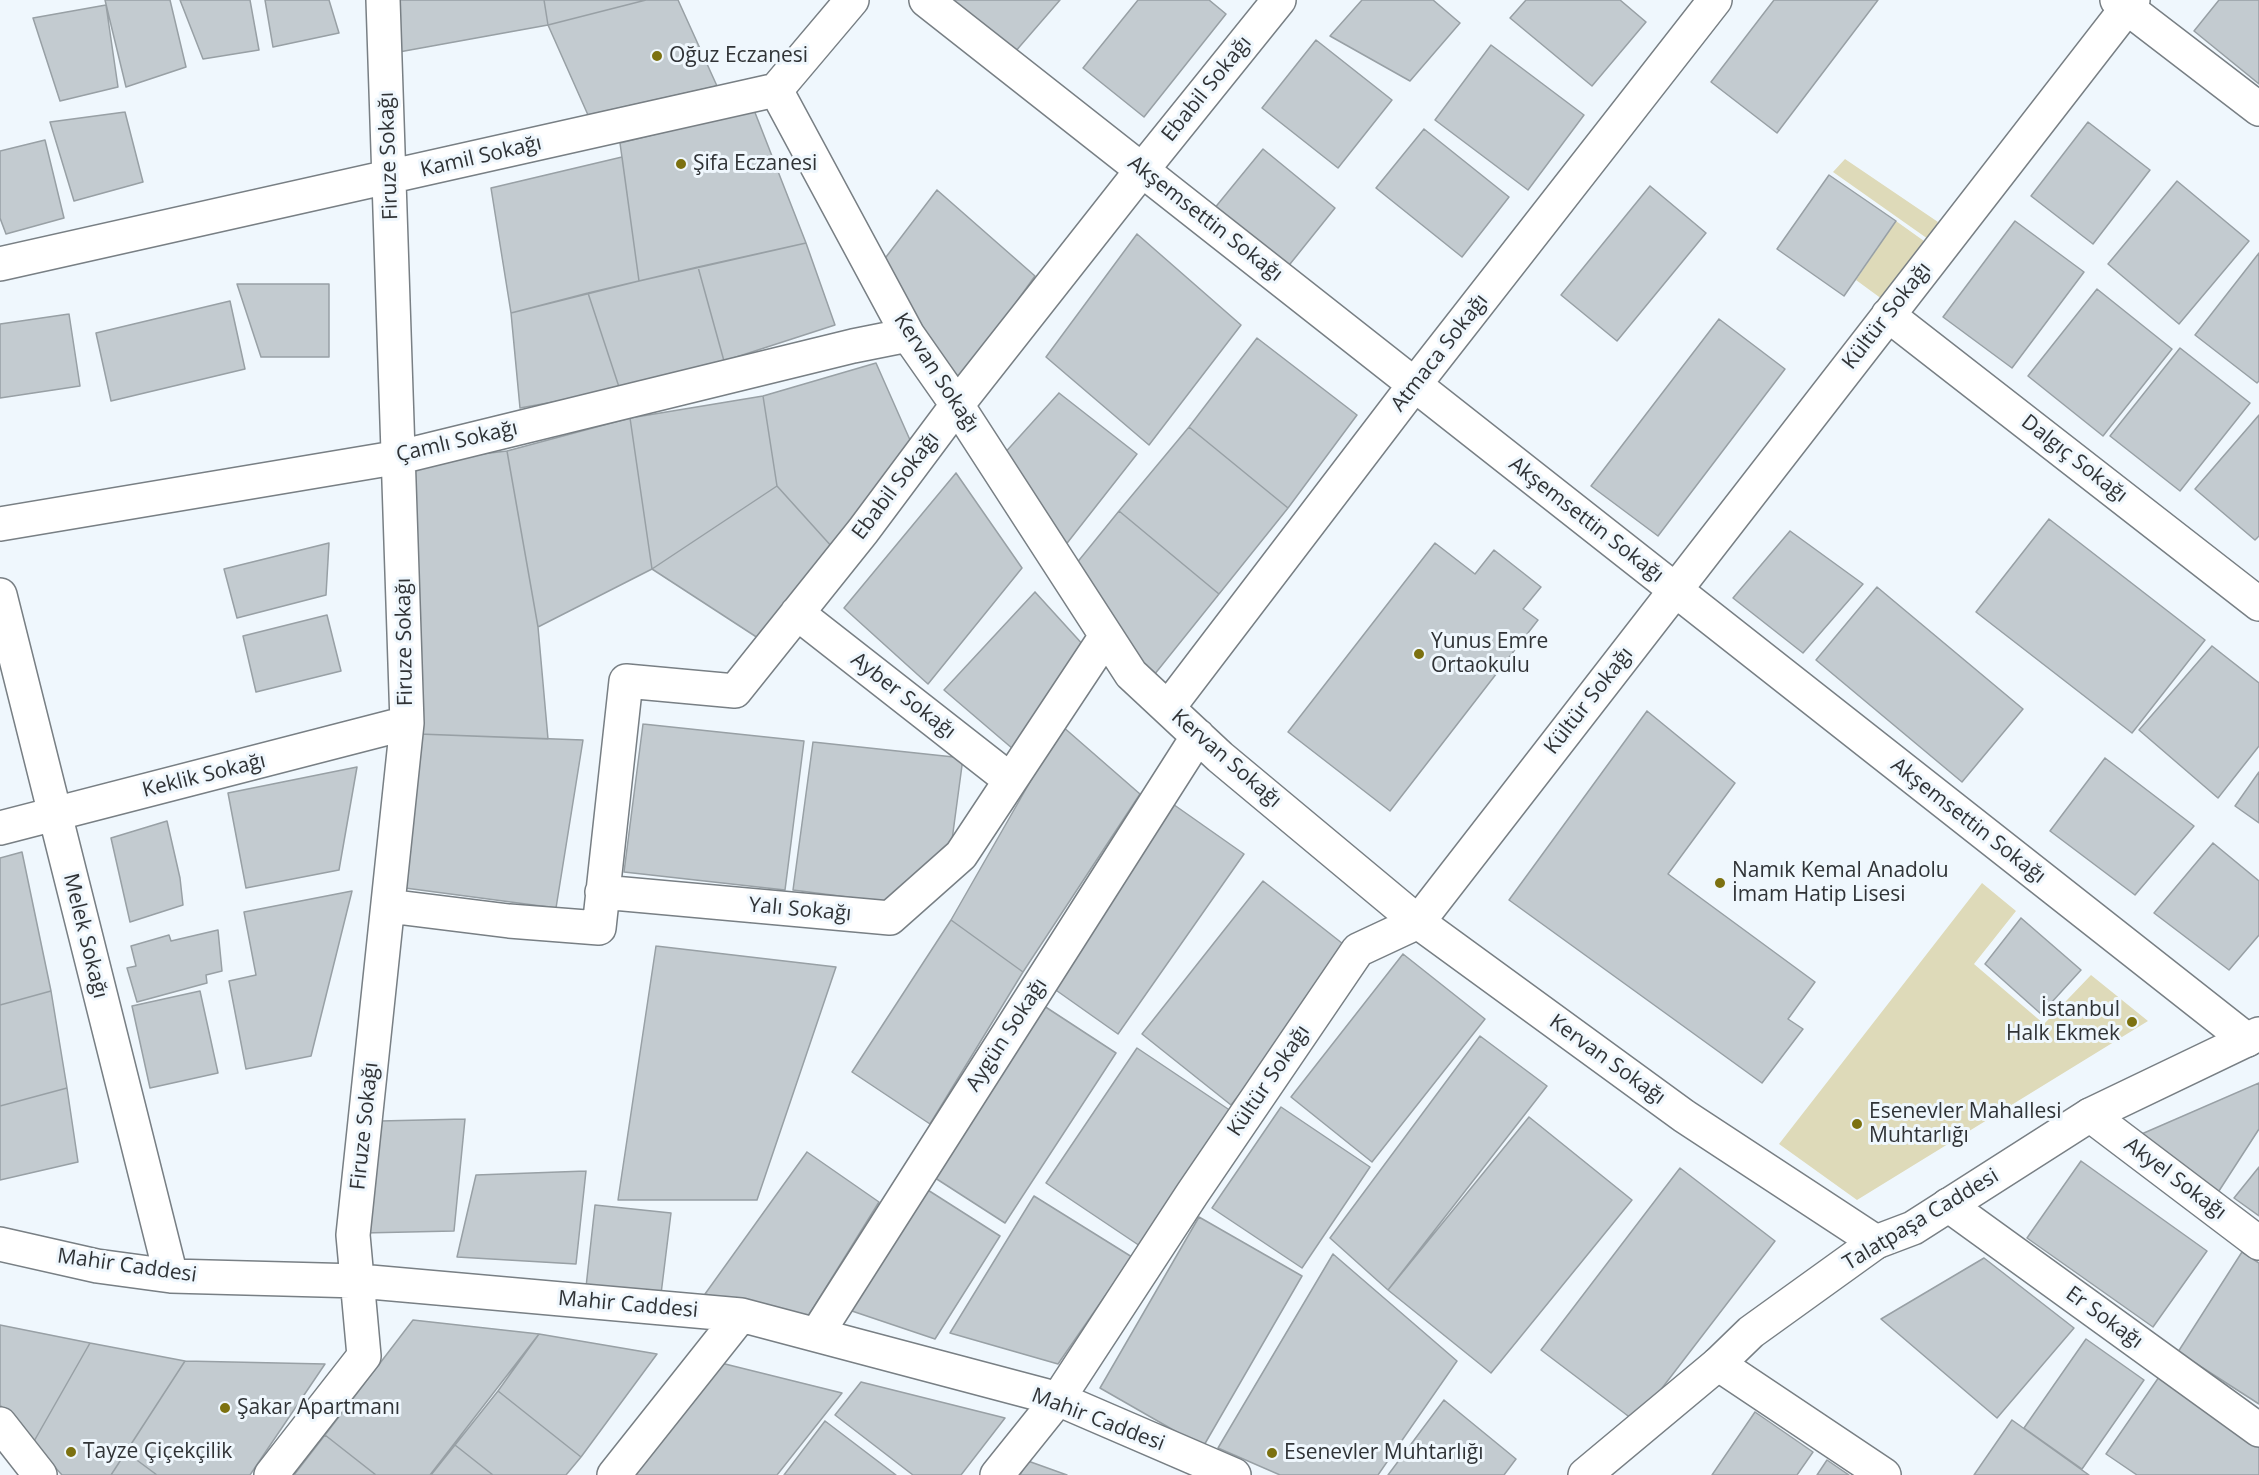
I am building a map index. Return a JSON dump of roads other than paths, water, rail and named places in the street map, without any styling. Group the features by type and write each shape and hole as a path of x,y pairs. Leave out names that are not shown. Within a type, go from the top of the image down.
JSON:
{"street":[{"name":"Firuze Sokağı","path":"271,1475 364,1356 359,1281 353,1235 407,723 400,457 383,0"},
{"path":"776,90 852,0"},
{"name":"Akşemsettin Sokağı","path":"926,0 1675,590 2253,1037"},
{"name":"Ebabil Sokağı","path":"602,892 626,681 735,691 863,531 957,405 1142,170 1279,0"},
{"name":"Atmaca Sokağı","path":"1168,708 1414,384 1715,0"},
{"path":"2125,3 2259,109"},
{"name":"Kültür Sokağı","path":"997,1475 1058,1399 1192,1194 1358,950 1418,922 1888,315 2125,3"},
{"name":"Kamil Sokağı","path":"0,264 776,90"},
{"name":"Kervan Sokağı","path":"776,90 908,335 957,405 1131,674 1198,736 1418,922 1684,1116 1876,1242"},
{"name":"Dalgıç Sokağı","path":"1888,315 2259,604"},
{"name":"Çamlı Sokağı","path":"0,524 400,457 853,346 908,335"},
{"name":"Melek Sokağı","path":"0,595 171,1276"},
{"name":"Ayber Sokağı","path":"797,613 1009,779"},
{"name":"Yalı Sokağı","path":"602,892 890,918 961,855 1009,779 1106,636"},
{"name":"Keklik Sokağı","path":"0,828 407,723"},
{"name":"Aygün Sokağı","path":"817,1334 1198,736"},
{"path":"388,906 509,921 599,928 602,892"},
{"name":"Talatpaşa Caddesi","path":"1585,1475 1718,1364 1751,1332 1876,1242 1913,1228 2090,1115 2253,1037"},
{"name":"Akyel Sokağı","path":"2090,1115 2259,1243"},
{"name":"Er Sokağı","path":"1948,1205 2259,1430"},
{"name":"Mahir Caddesi","path":"0,1244 97,1266 171,1276 359,1281 741,1315 1058,1399 1234,1475"},
{"path":"614,1475 741,1315"},
{"path":"1718,1364 1884,1475"},
{"path":"0,1424 40,1475"}],"place":[{"name":"Oğuz Eczanesi","path":"657,56"},
{"name":"Şifa Eczanesi","path":"681,164"},
{"name":"Yunus Emre Ortaokulu","path":"1419,654"},
{"name":"Namık Kemal Anadolu İmam Hatip Lisesi","path":"1720,883"},
{"name":"İstanbul Halk Ekmek","path":"2132,1022"},
{"name":"Esenevler Mahallesi Muhtarlığı","path":"1857,1124"},
{"name":"Şakar Apartmanı","path":"225,1408"},
{"name":"Tayze Çiçekçilik","path":"71,1452"},
{"name":"Esenevler Muhtarlığı","path":"1272,1453"}]}
